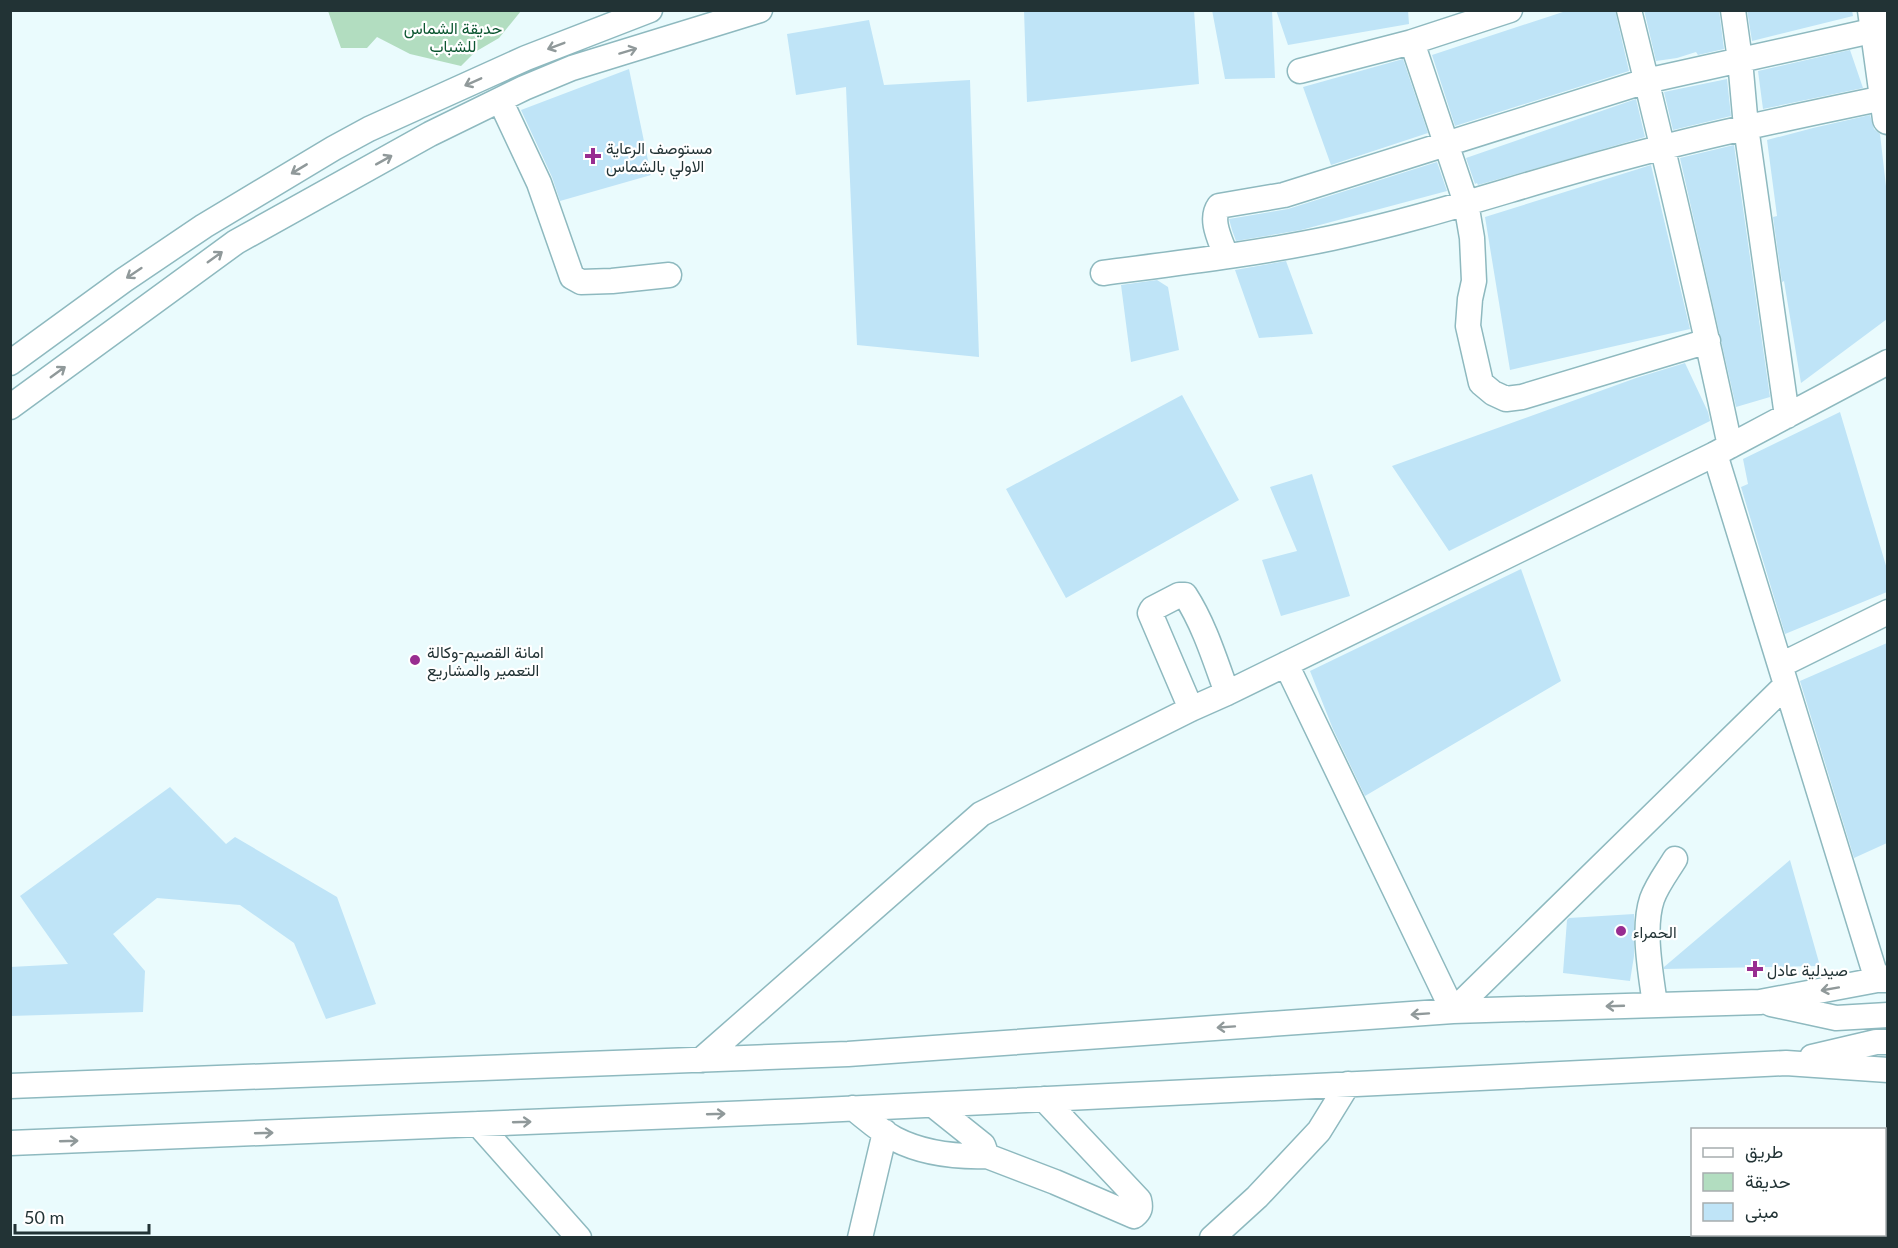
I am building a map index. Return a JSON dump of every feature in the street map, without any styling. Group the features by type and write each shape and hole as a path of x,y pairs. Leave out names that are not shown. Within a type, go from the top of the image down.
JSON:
{"main road":[{"path":"1874,20 1886,108"}],"street":[{"path":"10,363 186,238 334,148 369,129 526,58 650,10"},
{"path":"10,407 236,242 430,134 524,88 572,68 760,10"},
{"path":"1300,71 1412,42 1510,10"},
{"path":"10,1086 848,1054 1453,1011 1760,1002 1884,979 1784,675 1722,450 1708,341 1629,10"},
{"path":"1733,10 1746,127 1787,416"},
{"path":"1226,256 1214,218 1219,206 1284,195 1646,81 1740,60 1874,20"},
{"path":"1412,42 1466,203 1472,238 1474,281 1468,326 1481,383 1493,393 1506,399 1522,397 1708,341"},
{"path":"500,100 539,183 572,277 581,282 669,275"},
{"path":"1103,273 1332,238 1466,203 1613,160 1746,127 1886,108"},
{"path":"701,1060 981,814 1722,450 1887,362"},
{"path":"1191,709 1150,613 1157,606 1179,596 1185,595 1190,603 1227,693"},
{"path":"1453,1011 1784,675 1887,612"},
{"path":"1286,663 1453,1011"},
{"path":"1655,1005 1648,956 1648,917 1652,899 1675,859"},
{"path":"1760,1002 1836,1018 1887,1015"},
{"path":"1786,1063 1876,1042 1887,1042"},
{"path":"10,1143 933,1105 1786,1063 1887,1070"},
{"path":"1212,1238 1257,1197 1318,1131 1348,1084"},
{"path":"854,1108 896,1139 918,1148 965,1157 987,1156 1134,1216 1141,1207 1139,1200 1044,1099"},
{"path":"933,1105 983,1145 987,1156"},
{"path":"478,1124 579,1238"},
{"path":"861,1238 885,1132"}],"green space":[{"name":"حديقة الشماس للشباب","path":"328,10 521,11 499,38 475,52 461,66 410,54 377,37 367,48 341,48"}],"building":[{"path":"1024,10 1194,10 1199,84 1027,102"},
{"path":"1212,10 1272,10 1275,78 1225,79"},
{"path":"1276,10 1408,10 1409,24 1288,45"},
{"path":"1569,10 1615,10 1629,71 1455,126 1432,55"},
{"path":"1644,10 1719,10 1724,49 1698,55 1696,52 1656,61"},
{"path":"1747,10 1852,10 1853,16 1752,41"},
{"path":"869,20 884,85 970,80 979,357 857,345 846,87 796,95 787,34"},
{"path":"1850,50 1863,88 1763,109 1758,71"},
{"path":"1403,59 1428,133 1331,165 1303,87"},
{"path":"629,69 651,175 560,201 552,177 521,110"},
{"path":"1727,79 1731,116 1673,130 1664,92"},
{"path":"1636,99 1645,137 1475,184 1466,158"},
{"path":"1870,115 1874,129 1880,134 1887,195 1887,319 1801,383 1784,281 1782,282 1773,217 1777,216 1767,140"},
{"path":"1734,145 1770,397 1736,407 1680,158"},
{"path":"1437,162 1447,191 1301,230 1236,241 1232,230 1229,219 1288,209"},
{"path":"1651,165 1690,329 1510,370 1485,217"},
{"path":"1286,261 1313,334 1259,338 1235,270"},
{"path":"1157,280 1168,287 1179,350 1131,362 1121,285"},
{"path":"1685,363 1710,421 1449,551 1392,466 1636,378"},
{"path":"1182,395 1239,500 1066,598 1006,489"},
{"path":"1840,412 1887,569 1887,592 1785,634 1741,487 1748,484 1743,459"},
{"path":"1312,474 1350,596 1281,616 1262,560 1297,551 1270,487"},
{"path":"1521,569 1561,681 1365,796 1333,729 1310,671"},
{"path":"1887,643 1887,843 1854,858 1800,681"},
{"path":"170,787 226,844 235,837 337,897 376,1004 326,1019 294,943 240,905 157,898 113,934 145,971 143,1012 10,1016 10,967 68,964 20,896"},
{"path":"1790,860 1820,966 1664,969 1664,967"},
{"path":"1634,914 1634,956 1630,981 1563,973 1569,918"}],"place":[{"name":"مستوصف الرعاية الاولي بالشماس","path":"593,156"},
{"name":"امانة القصيم-وكالة التعمير والمشاريع","path":"415,660"},
{"name":"الحمراء","path":"1621,931"},
{"name":"صيدلية عادل","path":"1755,969"}]}
